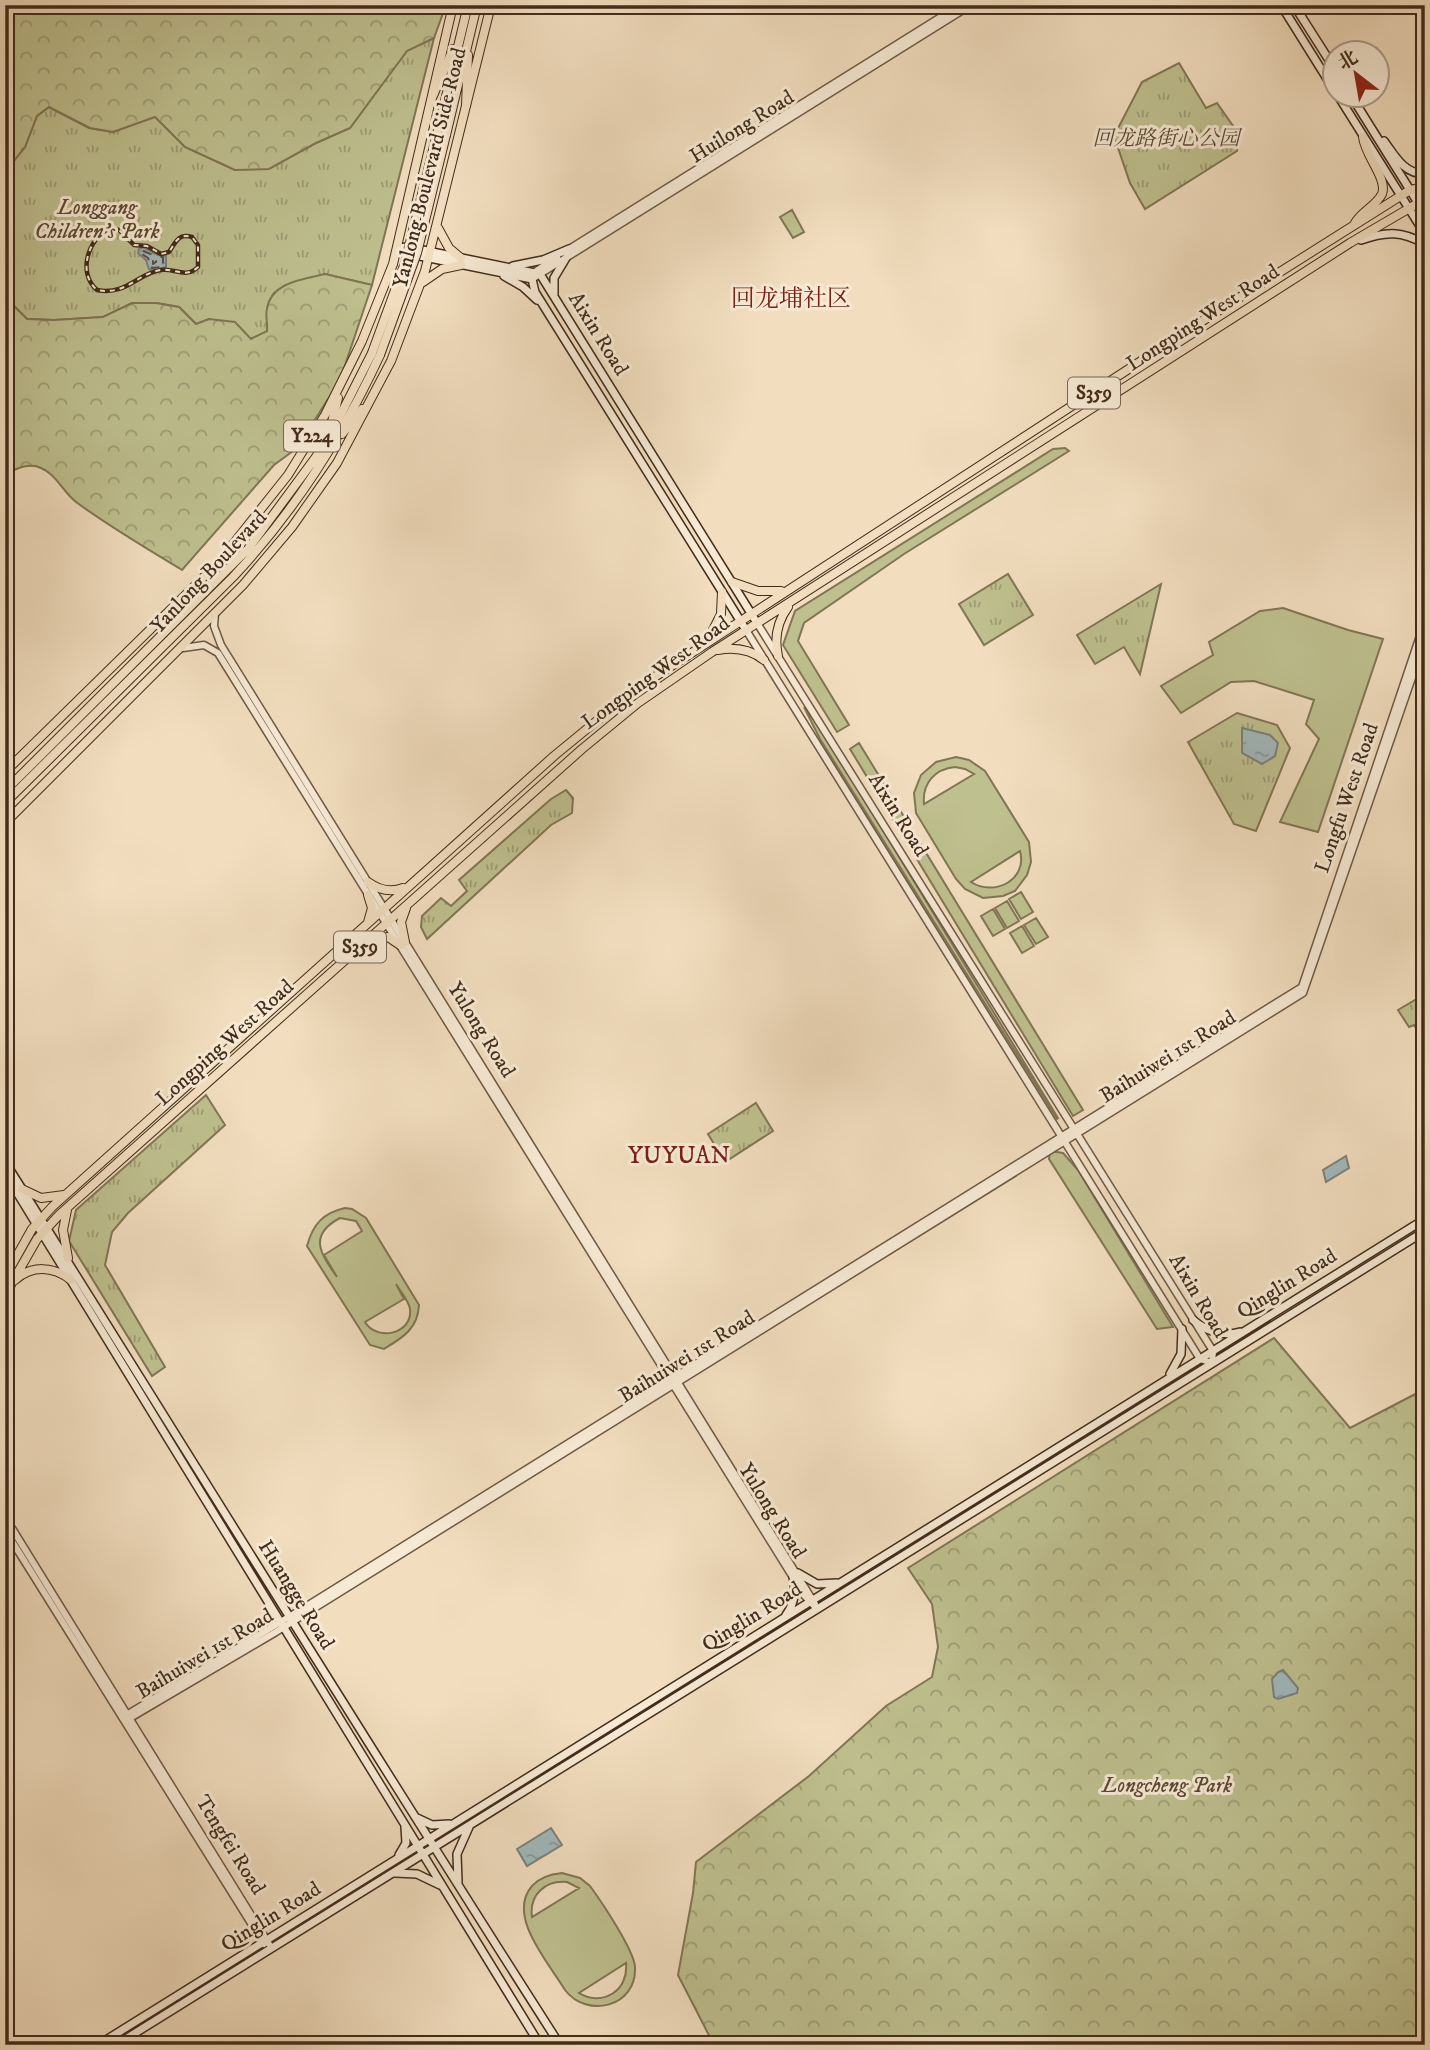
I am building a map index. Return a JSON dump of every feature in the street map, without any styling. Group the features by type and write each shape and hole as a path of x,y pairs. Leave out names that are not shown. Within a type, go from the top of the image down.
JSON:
{"main road":[{"name":"Yanlong Boulevard Side Road","path":"5,772 232,547 288,475 341,385 384,289 397,248 453,5"},
{"name":"Yanlong Boulevard","path":"5,803 248,562 291,508 332,440 376,354 408,252 441,134 466,31 468,5"},
{"name":"Yanlong Boulevard","path":"466,31 477,5"},
{"name":"Yanlong Boulevard Side Road","path":"5,823 263,563 337,463 398,345 421,284 439,221 491,5"},
{"path":"1281,5 1322,71"},
{"path":"1294,5 1322,50"},
{"path":"432,97 466,31"},
{"path":"466,31 466,105"},
{"path":"1345,108 1425,234"},
{"path":"1359,108 1410,190 1421,201 1425,214"},
{"path":"1373,130 1407,169 1425,174"},
{"path":"1353,226 1363,211 1381,195 1383,188 1381,176 1365,150 1363,137"},
{"name":"Longping West Road","path":"5,1295 9,1280 39,1221 67,1194 579,734 633,691 787,589 1400,196 1410,190 1425,187"},
{"name":"Longping West Road","path":"9,1280 45,1229 69,1205 638,703 794,599 1350,243 1421,201"},
{"path":"407,211 411,220 423,226 439,221 446,244 461,261 494,271 535,275"},
{"path":"1350,243 1392,232 1425,244"},
{"path":"397,248 406,254 430,255 505,267 535,275"},
{"path":"505,267 543,260 569,249"},
{"path":"555,298 554,278 566,258"},
{"path":"421,284 442,269 461,261"},
{"path":"494,271 523,287 547,312"},
{"name":"Aixin Road","path":"535,275 555,298 757,623"},
{"name":"Aixin Road","path":"535,275 535,292 746,630"},
{"path":"384,289 395,282 405,281 413,287 416,298"},
{"path":"332,440 341,385"},
{"path":"332,440 373,396"},
{"name":"Yanlong Boulevard","path":"5,791 238,559 332,440"},
{"path":"732,582 758,592 787,589"},
{"path":"723,594 731,600 737,590"},
{"path":"702,645 711,636 719,621 723,594"},
{"path":"778,656 777,628 794,599"},
{"path":"712,652 722,649 742,650 757,654 764,660"},
{"path":"368,882 391,891 412,883"},
{"path":"368,894 372,908 368,923"},
{"path":"364,943 382,936 402,943 401,922 410,902"},
{"path":"250,1029 258,1037"},
{"path":"109,1156 116,1164"},
{"name":"Huangge Road","path":"5,1161 39,1221"},
{"name":"Huangge Road","path":"5,1173 68,1258 290,1619 560,2045"},
{"path":"22,1189 41,1198 57,1198 67,1194"},
{"path":"68,1258 63,1230 69,1205"},
{"name":"Qinglin Road","path":"98,2045 1425,1219"},
{"name":"Huangge Road","path":"45,1229 71,1280 540,2045"},
{"name":"Qinglin Road","path":"116,2045 1425,1230"},
{"path":"9,1280 42,1268 56,1270 71,1280"},
{"path":"1193,1320 1214,1332 1235,1334 1247,1330"},
{"path":"1163,1382 1178,1363 1183,1346 1182,1329"},
{"path":"782,1619 793,1604 795,1575 817,1584 844,1581"},
{"path":"507,1790 512,1799"},
{"path":"412,1813 432,1825 457,1821"},
{"path":"392,1862 406,1843 407,1835 402,1819"},
{"path":"460,1889 456,1870 457,1854 471,1824"},
{"path":"388,1876 402,1872 417,1874 433,1879 445,1889"}],"street":[{"path":"944,15 951,5"},
{"name":"Huilong Road","path":"535,275 569,249 960,5"},
{"name":"Huilong Road","path":"535,275 970,6"},
{"name":"Yulong Road","path":"215,613 214,626 221,645 368,882 382,911"},
{"name":"Longfu West Road","path":"1302,990 1425,621"},
{"name":"Aixin Road","path":"746,630 1200,1359 1212,1363 1213,1351 757,623"},
{"name":"Longfu West Road","path":"1302,990 1425,640"},
{"name":"Yulong Road","path":"178,650 198,644 210,646 218,653 368,894 389,921 817,1609"},
{"name":"Baihuiwei 1st Road","path":"128,1718 282,1625 1302,990"},
{"name":"Tengfei Road","path":"5,1517 270,1949"},
{"name":"Tengfei Road","path":"5,1530 128,1718"},
{"path":"736,1648 741,1656"}],"green space":[{"path":"5,5 446,5 434,38 407,51 350,128 269,169 235,170 185,147 155,117 113,132 90,128 49,107 37,116 25,147 5,172"},
{"name":"Longgang Children's Park","path":"434,38 372,285 325,274 274,293 267,309 267,332 250,339 209,319 196,324 179,307 156,303 132,303 104,317 27,319 5,297 5,172 25,147 37,116 49,107 89,128 113,132 155,116 185,147 235,170 316,143 350,128 407,50"},
{"name":"回龙路街心公园","path":"1179,63 1206,108 1217,103 1238,133 1237,151 1145,209 1130,183 1114,136 1142,82"},
{"path":"792,210 804,232 793,238 780,217"},
{"path":"325,274 372,285 340,380 297,448 274,465 182,570 76,502 46,471 36,466 27,466 5,474 5,297 27,319 103,317 132,303 156,303 179,307 196,324 209,319 235,322 251,339 267,331 267,309 275,293 290,283"},
{"path":"1065,448 1069,451 904,554 804,623 798,641 849,725 837,732 783,645 795,611 1053,449"},
{"path":"1008,574 1033,615 984,645 959,604"},
{"path":"1161,584 1140,674 1124,647 1095,664 1077,635"},
{"path":"1283,608 1383,639 1318,832 1280,822 1319,739 1306,724 1314,700 1254,681 1231,682 1181,713 1161,686 1213,655 1209,642 1260,611"},
{"path":"804,707 825,735 1057,1119 820,739"},
{"path":"1237,713 1277,725 1290,748 1256,831 1234,824 1188,742"},
{"path":"859,743 1083,1110 1073,1116 850,749"},
{"path":"956,757 969,760 985,771 1029,842 1031,862 1027,875 1015,891 1003,896 983,898 965,889 956,879 916,813 914,793 921,775 936,762","holes":["955,767 974,774 924,804 925,790 931,778 941,771","1020,851 1019,870 1007,883 989,888 971,882"]},
{"path":"566,790 573,798 572,813 551,825 427,939 421,927 422,916 441,898 451,906 467,891 459,880 551,799"},
{"path":"1021,892 1033,912 1021,919 1009,899"},
{"path":"1007,901 1019,921 1007,928 995,908"},
{"path":"993,909 1005,929 993,936 981,916"},
{"path":"1036,918 1048,937 1036,944 1024,925"},
{"path":"1022,926 1034,946 1022,953 1010,933"},
{"path":"1425,994 1425,1043 1414,1025 1409,1027 1398,1010"},
{"path":"206,1095 225,1125 128,1213 112,1232 105,1265 165,1367 152,1376 69,1241 76,1210"},
{"path":"756,1103 773,1131 725,1162 708,1134"},
{"path":"1050,1151 1063,1153 1078,1170 1173,1327 1157,1329 1049,1159"},
{"path":"352,1209 366,1218 419,1305 412,1327 403,1337 384,1349 370,1345 307,1246 312,1231 320,1221 337,1210","holes":["340,1218 356,1221 362,1231 324,1255 337,1277 326,1260 322,1252 320,1245 324,1231","396,1284 409,1306 409,1318 400,1329 378,1332 365,1322 404,1299"]},
{"name":"Longcheng Park","path":"1274,1338 1350,1428 1425,1389 1425,2045 714,2045 678,1975 696,1862 809,1776 886,1706 932,1677 938,1647 932,1604 908,1568"},
{"path":"562,1873 580,1878 590,1886 629,1949 635,1967 633,1981 620,2000 597,2006 574,1999 565,1990 533,1939 524,1911 525,1898 532,1886 542,1878","holes":["567,1882 579,1888 532,1917 533,1902 540,1890 545,1886","626,1963 623,1981 612,1994 596,1998 579,1993"]}],"water":[{"path":"143,247 166,256 166,267 149,269 146,260 138,253"},
{"path":"1242,728 1270,735 1278,743 1275,756 1262,764 1242,753"},
{"path":"1346,1156 1349,1168 1326,1182 1323,1170"},
{"path":"1283,1670 1298,1688 1297,1693 1278,1699 1274,1697 1272,1679"},
{"path":"551,1828 562,1845 527,1866 517,1849"}],"ferry route":[{"path":"143,251 153,255 153,264 157,257 163,257 163,267 152,268 148,258 142,254 143,251"}],"railway":[{"path":"110,228 119,230 134,245 147,246 161,254 169,252 180,237 192,237 198,245 198,267 185,273 161,270 116,290 97,290 87,275 88,256 96,240 110,228"}],"district":[{"name":"回龙埔社区","path":"791,299"},
{"name":"YUYUAN","path":"679,1156"}]}
